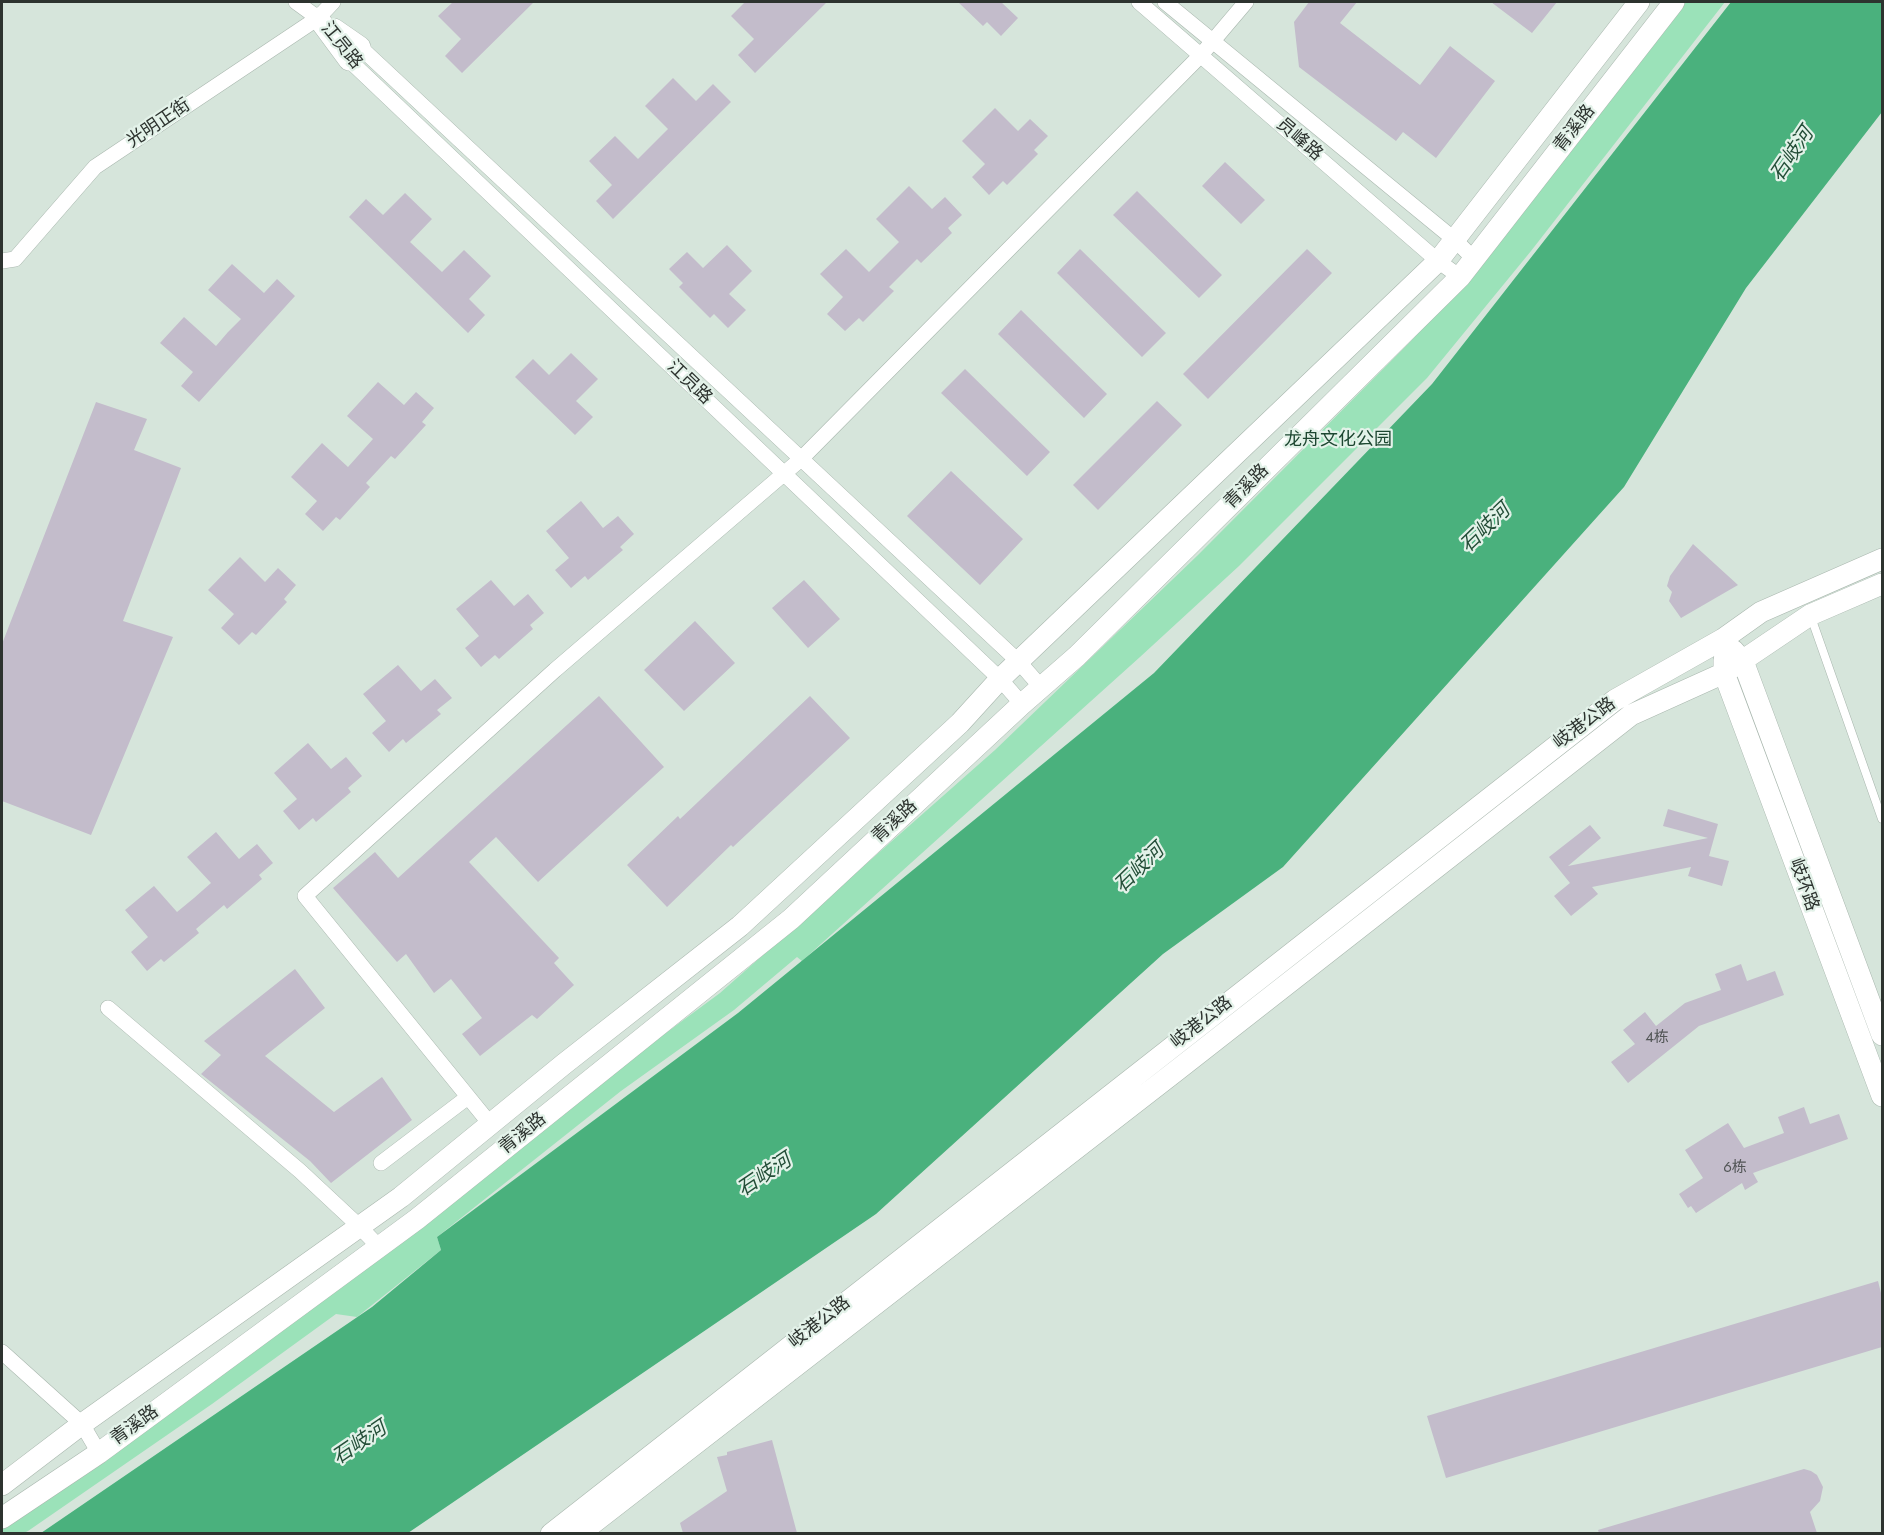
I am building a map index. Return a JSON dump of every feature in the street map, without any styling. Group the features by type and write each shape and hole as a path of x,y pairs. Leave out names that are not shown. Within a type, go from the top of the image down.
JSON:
{"main road":[{"name":"青溪路","path":"2,1485 82,1424 401,1197 564,1064 740,926 960,723 1000,679 1438,261 1639,2"},
{"name":"青溪路","path":"2,1518 99,1453 426,1212 791,919 1022,704 1077,656 1460,277 1674,2"},
{"name":"江员路","path":"318,18 355,53"},
{"name":"岐港公路","path":"584,1526 1615,700 1723,639 1761,612 1882,559"},
{"name":"岐港公路","path":"550,1533 584,1526 1176,1071 1631,715 1724,673 1810,615 1882,584"},
{"name":"岐环路","path":"1723,639 1743,661 1877,1005 1882,1035"},
{"name":"岐环路","path":"1723,639 1724,673 1882,1096"}],"street":[{"path":"296,2 318,18"},
{"name":"光明正街","path":"2,261 15,259 95,167 318,18 333,2"},
{"name":"员峰路","path":"1139,2 1438,261 1460,277"},
{"name":"员峰路","path":"1165,2 1455,240 1474,259"},
{"path":"491,1125 305,896 555,670 801,459 1201,55 1246,2"},
{"name":"江员路","path":"355,53 801,459 1019,662 1041,687"},
{"name":"江员路","path":"355,53 784,473 1000,679 1022,704"},
{"path":"1853,1017 1877,1005"},
{"path":"108,1008 300,1171 379,1247"},
{"path":"381,1163 468,1097"},
{"path":"2,1352 82,1424 99,1453"}],"lane":[{"path":"1810,615 1882,819"}],"green space":[{"name":"龙舟文化公园","path":"1686,2 1725,2 1531,251 1427,378 1239,566 1140,657 802,961 797,957 734,1010 621,1091 437,1237 441,1250 357,1317 336,1314 212,1404 28,1531 2,1534 2,1524 720,993 995,750 1198,555 1410,342 1498,244"}],"water":[{"name":"石岐河","path":"1731,2 1882,2 1882,112 1746,288 1624,487 1283,867 1163,954 876,1214 408,1533 41,1533 372,1307 441,1250 437,1237 738,1013 1154,673 1432,384"}],"building":[{"path":"453,2 534,2 462,73 445,56 461,39 438,16"},
{"path":"745,2 827,2 755,73 738,55 754,39 731,16"},
{"path":"958,2 1001,2 1018,18 1001,36 987,22 983,26"},
{"path":"1309,2 1357,2 1340,23 1420,85 1450,46 1495,81 1436,158 1403,132 1396,141 1299,67 1294,22"},
{"path":"1491,2 1557,2 1532,33"},
{"path":"673,78 696,101 713,84 731,102 613,219 596,201 612,185 589,161 615,136 638,159 668,129 645,106"},
{"path":"995,108 1018,131 1030,119 1048,136 1034,150 1038,154 1007,185 1003,181 989,195 972,177 985,164 962,141"},
{"path":"1225,162 1265,200 1241,224 1202,186"},
{"path":"909,186 932,209 945,197 962,215 948,228 952,233 921,263 917,259 889,287 894,291 863,322 859,318 845,331 827,314 843,297 820,274 846,249 869,272 899,242 876,219"},
{"path":"1137,191 1222,275 1199,298 1113,215"},
{"path":"405,193 432,219 410,242 442,272 464,250 491,276 469,299 485,315 468,333 349,217 366,199 383,215"},
{"path":"727,245 752,271 729,294 746,310 728,328 714,314 710,318 679,287 683,283 669,269 687,252 703,268"},
{"path":"1080,249 1166,333 1142,357 1057,273"},
{"path":"1307,249 1332,273 1208,399 1183,374"},
{"path":"232,264 264,293 277,279 295,296 199,402 181,386 193,372 160,343 184,317 216,346 241,319 208,290"},
{"path":"1021,310 1107,394 1084,418 998,334"},
{"path":"571,353 598,379 576,401 593,417 575,435 515,377 533,359 549,375"},
{"path":"965,369 1050,452 1027,476 941,393"},
{"path":"378,382 404,405 416,392 434,408 422,422 426,425 395,459 391,456 366,483 370,487 340,520 336,517 323,531 305,514 317,501 291,477 322,443 348,467 373,439 347,416"},
{"path":"1157,401 1182,425 1098,510 1073,485"},
{"path":"96,402 147,419 134,450 181,468 123,621 173,637 91,835 2,801 2,644"},
{"path":"951,471 1023,539 980,585 907,516"},
{"path":"581,501 603,528 618,516 634,534 620,547 623,550 588,580 585,576 571,588 555,570 569,558 546,531"},
{"path":"1693,544 1738,585 1681,618 1669,601 1672,592 1667,586 1670,576"},
{"path":"240,557 265,582 278,568 296,585 284,599 287,602 256,635 252,632 239,645 221,628 234,614 208,590"},
{"path":"491,580 514,606 528,594 544,613 530,625 533,629 499,659 495,655 481,667 465,648 479,636 456,609"},
{"path":"804,580 840,619 808,648 772,608"},
{"path":"695,621 735,663 684,711 644,670"},
{"path":"398,665 421,691 435,679 452,698 437,710 441,714 406,743 403,739 389,752 372,733 386,721 363,694"},
{"path":"599,696 664,767 538,882 496,837 469,862 559,958 554,963 574,985 537,1019 532,1015 480,1056 462,1034 482,1018 451,979 434,993 406,954 397,962 333,888 375,852 398,878"},
{"path":"810,696 850,738 733,847 731,845 667,907 627,865 678,816 680,819"},
{"path":"308,743 331,769 346,757 362,776 348,788 351,792 316,822 313,818 299,830 283,811 297,799 274,773"},
{"path":"1668,809 1718,824 1709,856 1729,861 1722,886 1688,876 1691,867 1592,887 1598,894 1571,916 1554,896 1570,883 1549,857 1590,825 1601,838 1568,866 1708,838 1663,826"},
{"path":"216,832 239,859 257,844 273,863 259,875 262,879 227,909 224,905 196,929 199,933 164,962 161,959 147,971 131,952 148,937 125,910 154,886 177,912 194,898 211,883 187,857"},
{"path":"1741,964 1747,981 1775,971 1784,995 1699,1026 1628,1083 1611,1062 1635,1044 1623,1030 1645,1012 1656,1026 1685,1003 1721,990 1715,974"},
{"path":"295,969 325,1008 265,1056 334,1112 382,1077 412,1120 331,1183 310,1161 201,1074 221,1055 204,1041"},
{"path":"1804,1107 1810,1124 1839,1114 1848,1139 1753,1173 1758,1182 1745,1190 1742,1183 1696,1213 1691,1206 1688,1208 1679,1194 1703,1178 1685,1150 1728,1123 1744,1148 1784,1133 1778,1117"},
{"path":"1878,1281 1882,1297 1882,1347 1446,1478 1427,1416"},
{"path":"772,1440 797,1533 683,1533 680,1523 727,1491 717,1457 727,1455 727,1452"},
{"path":"1804,1469 1817,1475 1823,1487 1820,1501 1810,1512 1817,1533 1599,1533 1598,1530"}]}
